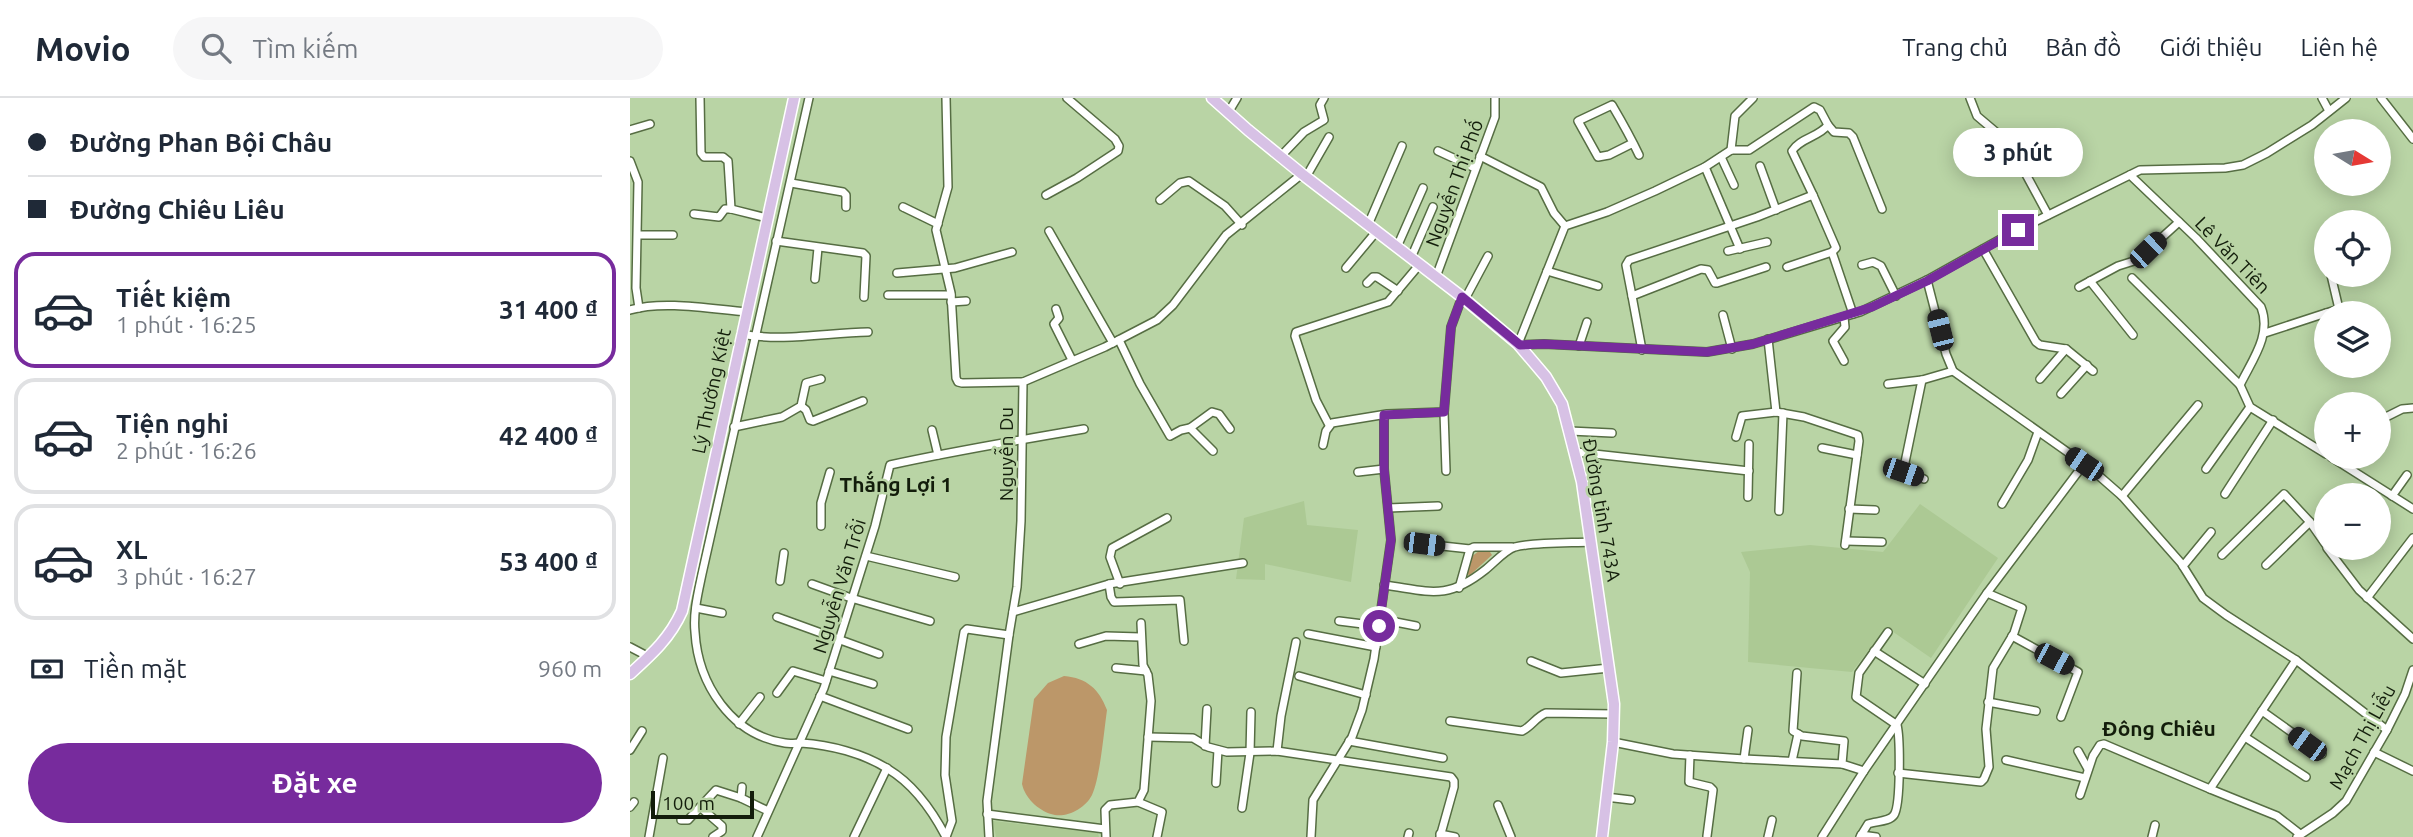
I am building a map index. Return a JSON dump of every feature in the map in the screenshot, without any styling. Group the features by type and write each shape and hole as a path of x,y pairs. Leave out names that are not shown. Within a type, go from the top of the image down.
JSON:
{"main road":[{"name":"Lý Thường Kiệt","path":"630,674 670,635 678,621 794,98"},
{"name":"Đường tỉnh 743A","path":"1212,98 1304,176 1464,298 1519,345 1546,377 1562,404 1583,482 1614,714 1602,837"}],"street":[{"path":"701,98 701,153 704,157 723,157 728,161 731,209"},
{"path":"809,98 696,608 697,649 716,700 739,724 753,733 786,744 800,743 847,752 887,768 909,786 936,818 946,837 952,821 945,775 946,737 964,632 967,629 1009,635"},
{"path":"946,98 949,138 948,187 936,237 951,298 958,382 1023,382"},
{"path":"1046,195 1118,151 1119,146 1115,139 1067,98"},
{"path":"1228,113 1237,98"},
{"path":"1281,156 1304,132 1324,120 1320,105 1324,98"},
{"path":"1496,99 1505,98"},
{"path":"1731,150 1735,116 1753,98"},
{"path":"1970,98 1977,116 2009,143 2048,215"},
{"path":"2322,98 2329,111"},
{"path":"1882,209 1853,137 1834,132 1820,110 1810,108 1745,152 1731,150 1705,167 1607,212 1565,226 1519,345 1707,352 1768,340 1848,315 1896,296 2048,215 2140,170 2225,168 2243,165 2267,153 2346,98"},
{"path":"2381,98 2413,139"},
{"name":"Nguyễn Thị Phố","path":"1436,277 1495,117 1496,99"},
{"path":"1633,144 1609,155 1596,155 1578,121 1611,102 1639,155"},
{"path":"630,130 650,124"},
{"path":"1787,267 1832,252 1836,246 1793,153 1793,148 1825,130 1828,125"},
{"name":"Nguyễn Du","path":"989,837 987,814 1013,612 1021,521 1023,382 1116,342 1157,320 1173,305 1219,243 1304,176 1329,137"},
{"path":"1346,268 1372,228 1402,146"},
{"path":"1437,151 1475,168"},
{"path":"1480,156 1541,187 1554,213 1565,226"},
{"path":"1721,157 1734,185"},
{"path":"630,161 638,182 636,288 639,308"},
{"path":"1760,166 1776,210"},
{"path":"1705,167 1740,248"},
{"name":"Lê Văn Tiên","path":"2130,175 2261,307 2265,333"},
{"path":"1160,200 1180,183 1189,181 1225,206 1242,225"},
{"path":"791,183 843,192 846,207"},
{"path":"1398,247 1423,188"},
{"path":"1642,350 1626,265 1629,260 1732,226 1813,195"},
{"path":"903,207 938,224"},
{"path":"1323,445 1329,425 1316,400 1296,332 1388,302 1398,291 1415,261 1433,208"},
{"path":"630,209 639,210"},
{"path":"694,214 719,218 725,209 731,209 767,218"},
{"path":"2079,287 2118,266 2137,260 2179,222"},
{"path":"1049,231 1170,436 1190,428 1212,412 1219,414 1230,429"},
{"path":"638,235 673,235"},
{"path":"776,241 863,253 866,256 864,297"},
{"path":"1728,251 1767,242"},
{"path":"815,279 818,248"},
{"path":"1983,249 2036,342 2066,349 2090,368 2061,394"},
{"path":"897,273 946,270 1012,252"},
{"path":"1832,252 1848,315 1845,327 1833,341 1844,361"},
{"path":"1446,471 1444,412 1451,327 1488,256"},
{"path":"1862,265 1872,262 1881,266 1896,296"},
{"path":"1632,296 1701,269 1708,270 1717,283 1766,267"},
{"path":"1547,271 1598,286"},
{"path":"1367,283 1377,277 1398,291"},
{"path":"2132,278 2240,384 2250,407 2314,446"},
{"path":"1927,281 1953,371 2084,464 2122,496 2183,566 2203,598 2296,660 2387,730"},
{"path":"2091,281 2133,335"},
{"path":"888,295 966,301"},
{"path":"630,310 685,307 746,312"},
{"path":"1056,309 1059,318 1054,324 1072,360"},
{"path":"1723,315 1732,349"},
{"path":"2240,384 2265,333 2314,318"},
{"path":"1579,346 1587,322"},
{"path":"741,334 754,337 867,332"},
{"path":"1768,340 1780,412 1779,511"},
{"path":"2039,379 2066,349"},
{"path":"1888,384 1922,380 1953,371"},
{"path":"734,427 782,417 801,406 806,383 821,379"},
{"path":"1922,380 1903,472 1924,479"},
{"path":"801,406 813,421 863,401"},
{"path":"2122,496 2198,405"},
{"path":"2206,469 2250,407"},
{"path":"2391,414 2402,409 2413,408"},
{"path":"1329,425 1384,415 1444,412"},
{"path":"1736,437 1742,416 1780,412 1858,435 1845,543 1882,542"},
{"path":"1311,837 1313,800 1349,741 1362,710 1376,647 1391,540 1384,469 1384,415"},
{"path":"2225,494 2273,420"},
{"path":"1190,428 1213,451"},
{"name":"Nguyễn Văn Trỗi","path":"757,837 826,681 866,556 890,465 993,443 1022,441 1084,429"},
{"path":"932,430 938,455"},
{"path":"1570,430 1612,433"},
{"path":"2002,503 2025,466 2038,432"},
{"path":"1748,496 1749,444"},
{"path":"1822,448 1857,455"},
{"path":"1576,452 1749,471"},
{"path":"1822,837 1864,771 1987,593 2084,464"},
{"path":"1358,472 1384,469"},
{"path":"2357,469 2413,509"},
{"path":"821,526 821,503 830,472"},
{"path":"2392,496 2407,475"},
{"path":"2222,555 2284,494 2314,528"},
{"path":"1388,508 1438,506"},
{"path":"1849,509 1875,510"},
{"path":"1120,584 1110,557 1112,548 1167,518"},
{"path":"2266,565 2310,522"},
{"path":"2183,566 2211,532"},
{"path":"2367,598 2413,538"},
{"path":"1424,544 1470,549 1591,542"},
{"path":"1384,585 1437,592 1459,588 1513,547"},
{"path":"1459,588 1470,549"},
{"path":"780,582 784,553"},
{"path":"866,556 955,577"},
{"path":"2337,560 2359,590 2413,639"},
{"path":"1013,612 1110,584 1242,563"},
{"path":"812,584 930,621"},
{"path":"1110,584 1114,602 1180,600 1184,641"},
{"path":"1898,773 1980,782 1984,779 1990,764 1986,729 1993,668 2012,636 2022,608 1987,593"},
{"path":"696,608 722,613"},
{"path":"777,617 879,654"},
{"path":"678,621 695,624"},
{"path":"1339,621 1416,626"},
{"path":"1138,802 1144,790 1150,701 1143,665 1141,623"},
{"path":"1876,837 1861,836 1868,824 1888,819 1895,814 1900,738 1897,725 1856,697 1859,673 1888,632"},
{"path":"1308,634 1376,647"},
{"path":"1079,645 1106,636 1140,637"},
{"path":"2012,636 2078,671 2061,717"},
{"path":"1277,751 1296,642"},
{"path":"630,648 649,657"},
{"path":"1874,652 1925,684"},
{"path":"2210,789 2296,660"},
{"path":"1531,661 1561,673 1609,668"},
{"path":"1116,668 1146,671"},
{"name":"Mạch Thị Liễu","path":"2298,835 2333,813 2346,801 2387,730 2413,670"},
{"path":"777,692 793,671 826,681"},
{"path":"829,671 873,684"},
{"path":"1797,673 1793,731 1844,741 1842,764"},
{"path":"1299,676 1366,695"},
{"path":"820,696 908,729"},
{"path":"739,724 760,697"},
{"path":"1988,702 2036,711"},
{"path":"1205,746 1207,709"},
{"path":"2262,711 2322,754"},
{"path":"1242,807 1250,753 1251,712"},
{"path":"1450,721 1522,730 1530,727 1539,716 1546,713 1614,714"},
{"path":"1744,759 1748,730"},
{"path":"630,750 633,738 642,731"},
{"path":"1792,761 1798,734"},
{"path":"1148,737 1197,739 1205,746 1218,750 1250,753 1277,751 1451,777 1454,787 1440,836 1455,837"},
{"path":"2245,737 2306,777"},
{"path":"1349,741 1443,758"},
{"path":"1612,742 1690,755 1842,764 1864,771"},
{"path":"2080,795 2095,752 2104,744 2277,816 2298,835"},
{"path":"1216,783 1218,750"},
{"path":"2078,751 2088,769"},
{"path":"2374,752 2413,771"},
{"path":"1690,755 1689,782 1713,790 1707,835"},
{"path":"649,837 663,758"},
{"path":"2006,760 2085,778"},
{"path":"854,837 887,768"},
{"path":"741,798 742,787"},
{"path":"681,820 686,821 718,789 768,811"},
{"path":"1606,797 1631,800"},
{"path":"987,814 1106,833 1104,816 1110,805 1138,802 1162,812 1157,837"},
{"path":"1498,804 1511,837"},
{"path":"700,807 722,826 722,831 713,837"},
{"path":"1768,837 1772,820"},
{"path":"2152,837 2155,825"}],"shaded area":[{"path":"1304,501 1307,525 1358,530 1351,582 1265,564 1265,580 1236,579 1244,518"},
{"path":"1920,504 1998,558 1931,658 1886,627 1852,672 1748,662 1750,572 1741,552 1810,545 1883,552"},
{"path":"1479,551 1490,552 1492,555 1469,576 1467,572 1471,557"},
{"path":"1064,676 1086,682 1100,696 1107,710 1092,795 1085,805 1074,812 1056,815 1033,803 1022,784 1034,699 1048,683"},
{"path":"993,821 1098,833 1099,837 996,837"}],"district":[{"name":"Thắng Lợi 1","path":"896,485"},
{"name":"Đông Chiêu","path":"2159,729"}],"route":[{"path":"1379,626 1391,540 1384,469 1384,415 1444,412 1451,327 1462,297 1520,345 1707,352 1732,349 1860,312 1887,301 2018,230"}]}
